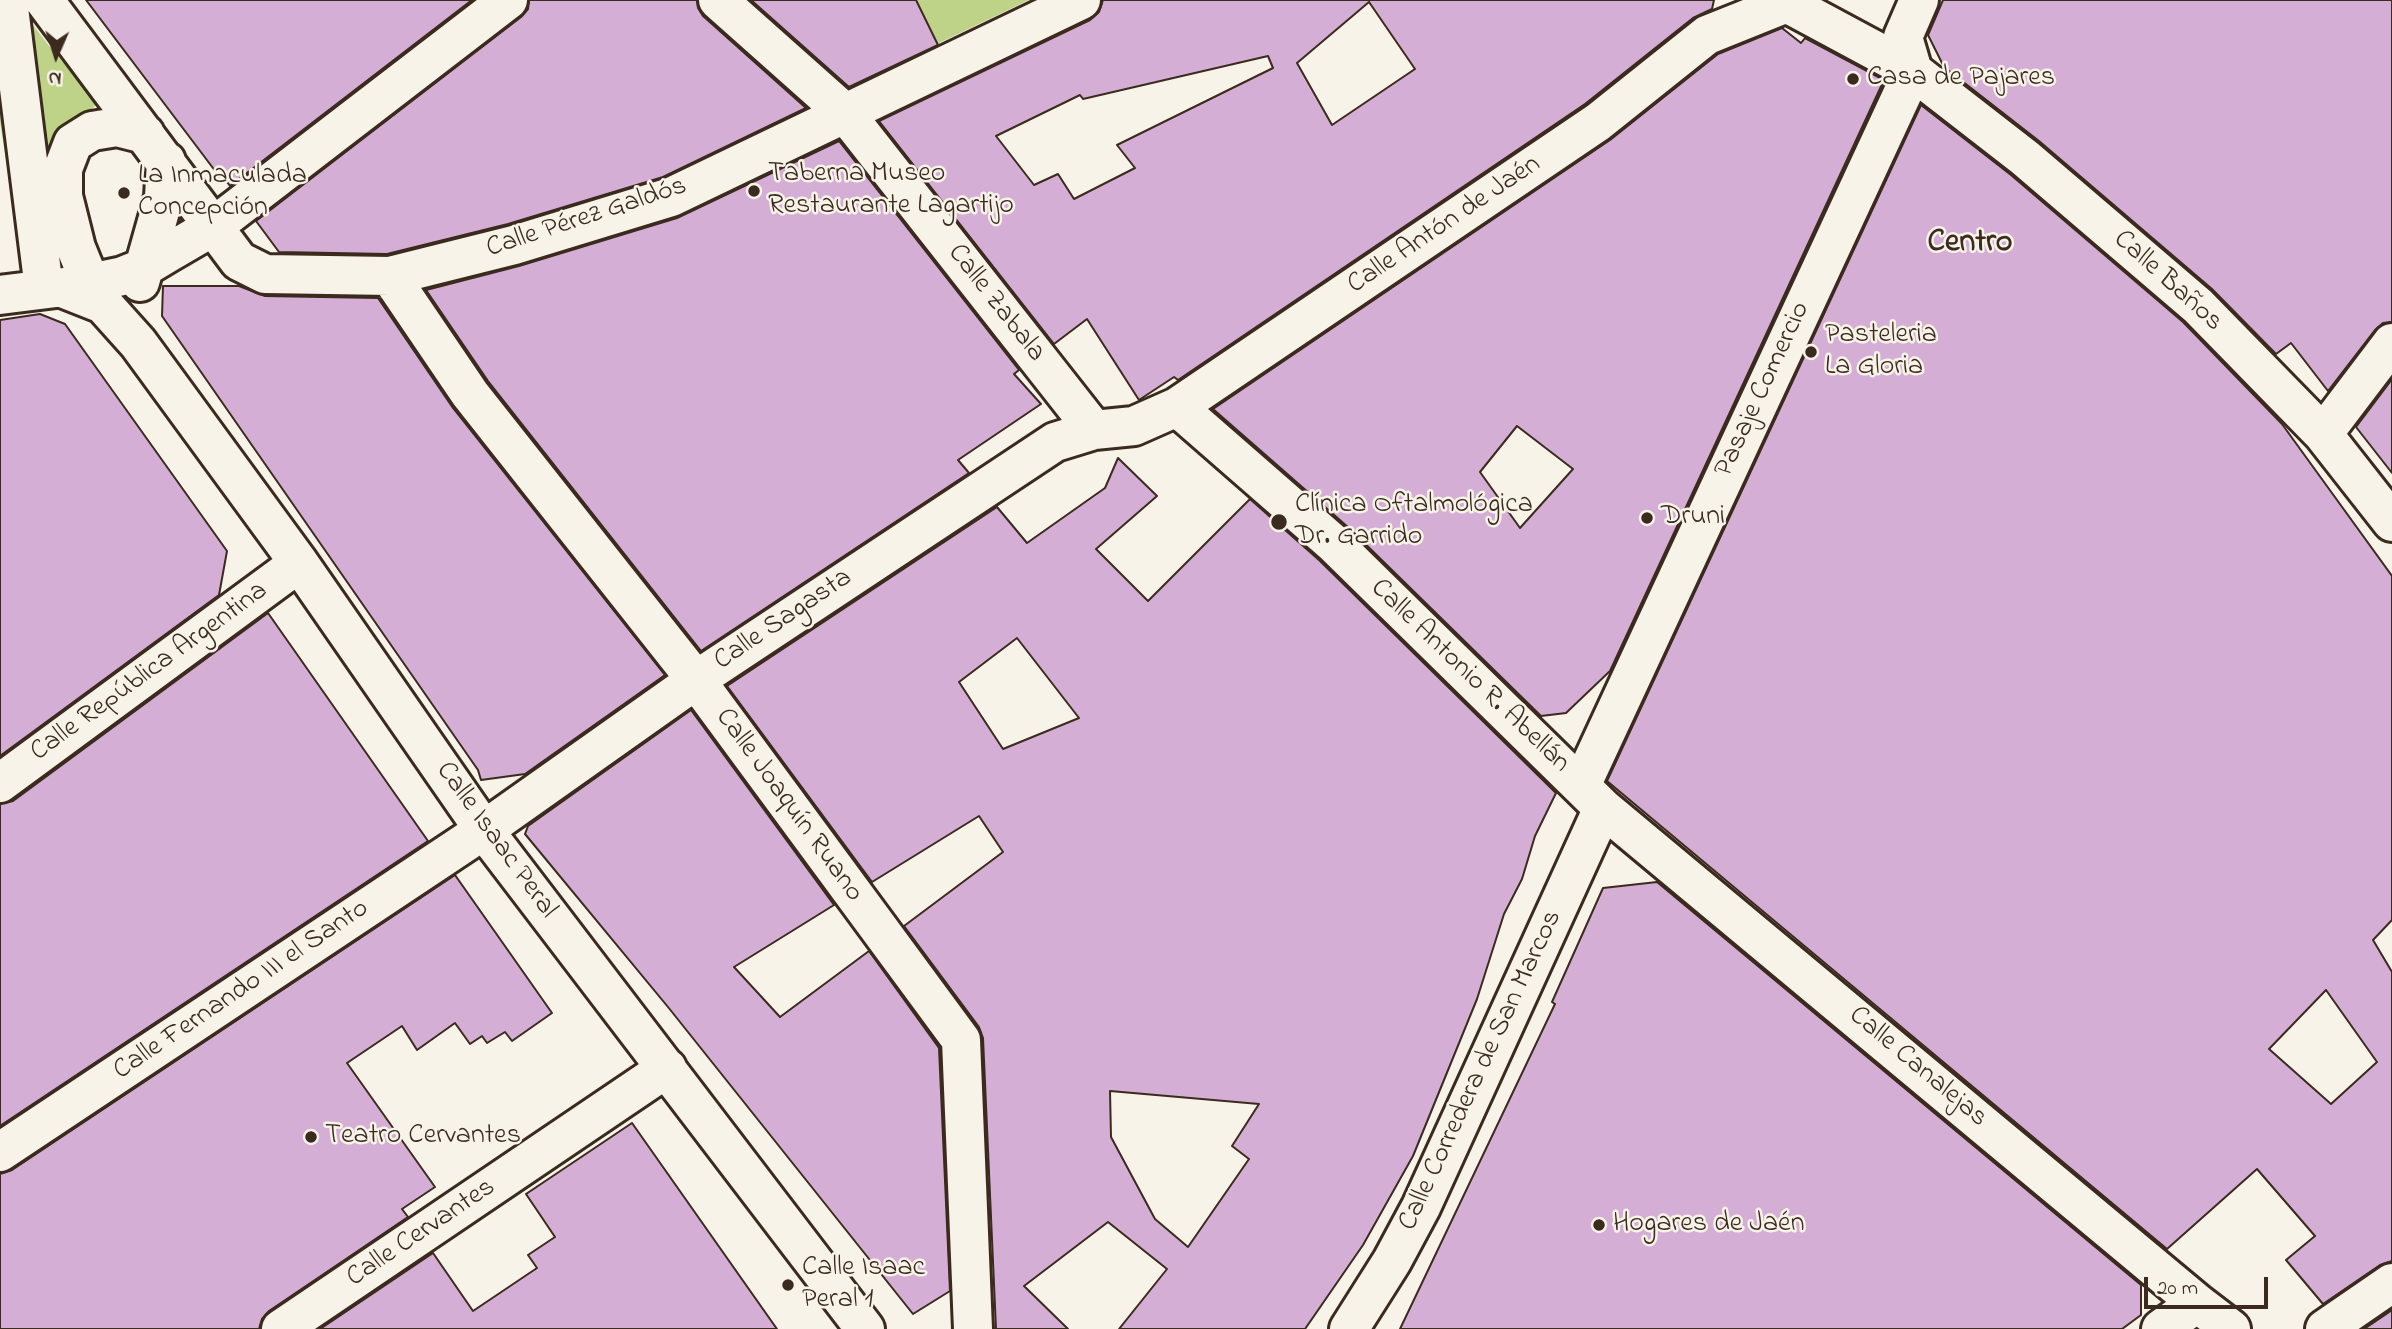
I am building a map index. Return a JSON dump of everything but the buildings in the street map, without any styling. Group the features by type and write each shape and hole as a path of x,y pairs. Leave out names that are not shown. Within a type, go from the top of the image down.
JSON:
{"street":[{"path":"8,0 73,290"},
{"path":"44,0 214,226"},
{"path":"0,295 73,290 143,268 214,226 508,0"},
{"name":"Calle Zabala","path":"718,0 845,113 1094,430"},
{"name":"Calle Pérez Galdós","path":"214,226 239,261 265,274 390,276 514,245 671,197 1081,0"},
{"path":"1913,71 1903,37 1919,0"},
{"name":"Calle Baños","path":"1788,1 1913,71 2025,158 2198,306 2323,434 2392,522"},
{"name":"Calle Antón de Jaén","path":"1094,430 1133,426 1177,407 1598,121 1707,35 1788,1"},
{"name":"Pasaje Comercio","path":"1592,797 1913,71"},
{"path":"73,290 76,248 63,196 63,169 73,143 92,131 117,127 155,148"},
{"name":"Calle Isaac Peral","path":"138,343 134,333 134,309 164,197 155,148"},
{"name":"Calle Joaquín Ruano","path":"390,276 470,394 696,680 961,1040 973,1329"},
{"name":"Calle Isaac Peral","path":"73,290 113,313 138,343 299,563 484,830 865,1329"},
{"path":"2323,434 2392,343"},
{"name":"Calle Antonio R. Abellán","path":"1177,407 1334,544 1592,797"},
{"name":"Calle Sagasta","path":"484,830 696,680 1055,442 1094,430"},
{"name":"Calle República Argentina","path":"0,783 299,563"},
{"name":"Calle Canalejas","path":"1592,797 2231,1329"},
{"name":"Calle Corredera de San Marcos","path":"1349,1329 1392,1261 1421,1208 1592,797"},
{"name":"Calle Fernando III el Santo","path":"0,1152 484,830"},
{"name":"Calle Cervantes","path":"281,1329 667,1068"},
{"path":"2325,1329 2392,1283"},
{"path":"2161,1329 2197,1303"}],"green space":[{"path":"0,0 14,0 53,51 99,103 54,139 23,267 0,122"},
{"path":"916,0 1029,0 937,44"}],"place":[{"name":"Casa de Pajares","path":"1853,79"},
{"name":"Taberna Museo Restaurante Lagartijo","path":"754,191"},
{"name":"La Inmaculada Concepción","path":"124,193"},
{"name":"Pasteleria La Gloria","path":"1811,352"},
{"name":"Druni","path":"1647,518"},
{"name":"Clínica Oftalmológica Dr. Garrido","path":"1279,522"},
{"name":"Teatro Cervantes","path":"311,1137"},
{"name":"Hogares de Jaén","path":"1599,1225"},
{"name":"Calle Isaac Peral 1","path":"788,1285"}],"district":[{"name":"Centro","path":"1970,245"}]}
